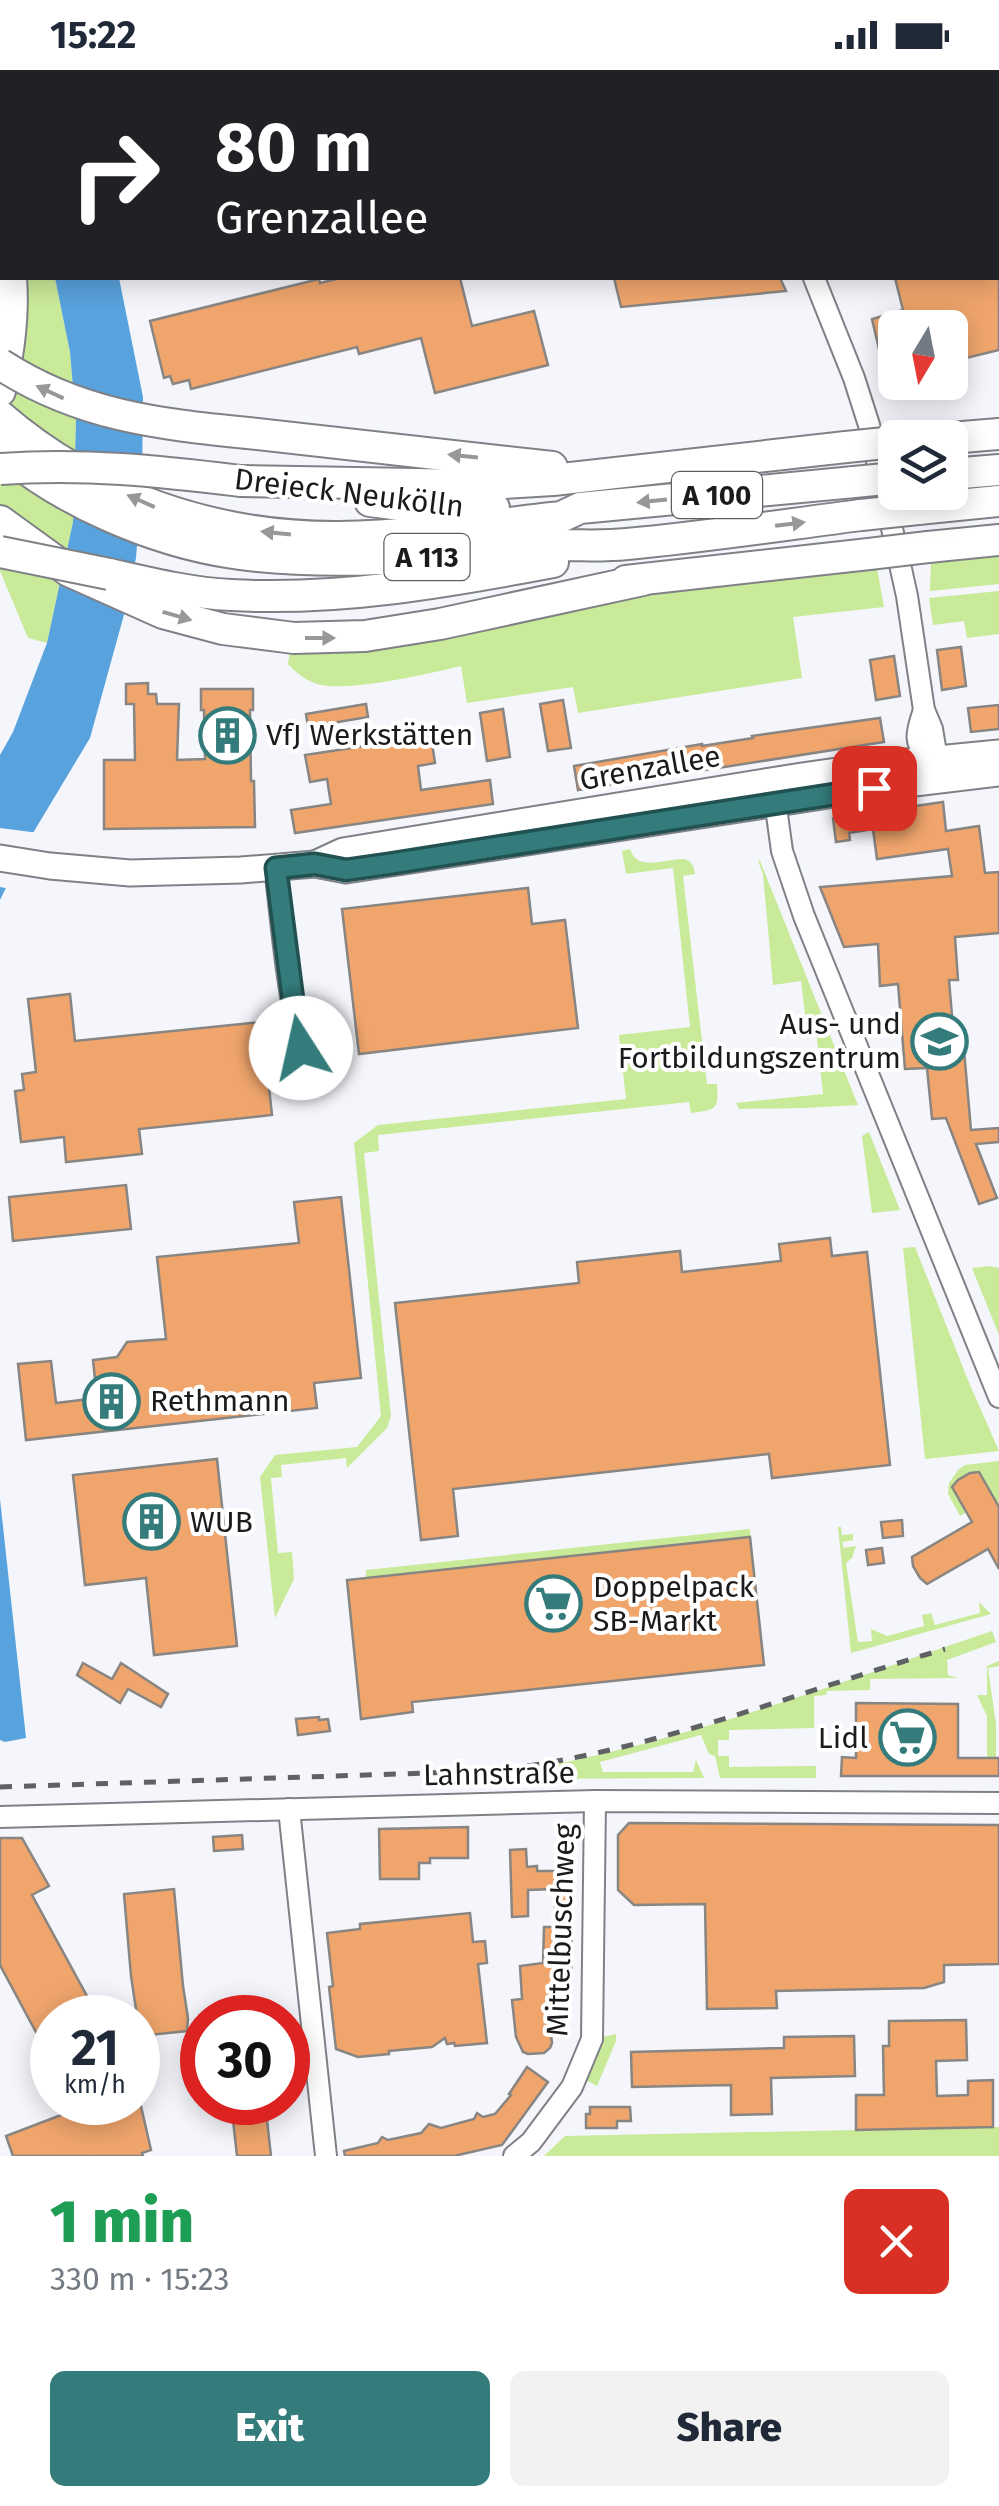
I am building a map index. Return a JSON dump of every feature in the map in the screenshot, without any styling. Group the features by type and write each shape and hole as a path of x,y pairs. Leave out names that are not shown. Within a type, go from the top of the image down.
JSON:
{"highway":[{"path":"0,390 10,346 11,280"},
{"path":"0,364 43,389 98,410 200,428 527,462 594,474"},
{"name":"Dreieck Neukölln","path":"0,416 31,442 121,492 232,540 318,560 624,544"},
{"path":"968,437 999,434"},
{"path":"241,481 473,485 552,480 878,444"},
{"name":"Dreieck Neukölln","path":"0,448 69,496 164,536 232,540 376,535 561,518 580,508"},
{"name":"Dreieck Neukölln","path":"0,469 125,468 409,506 485,508 564,502 580,508"},
{"path":"968,473 999,470"},
{"name":"A 100","path":"580,508 878,480"},
{"name":"A 100","path":"0,552 165,587 275,596 414,586 572,559 624,544 999,501"},
{"path":"0,521 68,570 163,613 222,629 294,638 366,636 440,624 643,580"},
{"path":"374,590 438,595 544,584 643,580 999,540"}],"main road":[{"name":"Grenzallee","path":"0,858 50,866 160,873 315,864 346,870 774,792 930,771 999,753"},
{"name":"Grenzallee","path":"930,771 999,773"}],"street":[{"path":"815,280 869,425 904,580 924,710 916,732 919,750 930,771"},
{"path":"774,792 782,851 804,916 999,1397"},
{"path":"276,868 295,1021 313,1078"},
{"name":"Lahnstraße","path":"0,1817 595,1801 999,1803"},
{"name":"Mittelbuschweg","path":"514,2156 531,2142 572,2087 592,2039 595,1801"},
{"path":"289,1809 326,2156"}],"green space":[{"path":"25,280 55,280 70,352 76,423 73,522 47,643 28,638 0,571 0,424 13,394"},
{"path":"999,555 999,584 930,591 931,562"},
{"path":"877,568 884,607 793,617 802,678 578,713 573,687 467,703 461,666 391,681 335,686 312,682 288,664 290,649 542,614 725,583"},
{"path":"999,591 999,634 967,638 964,621 933,625 929,598"},
{"path":"630,849 645,862 684,859 694,869 695,874 683,876 707,1084 717,1084 716,1104 711,1109 691,1113 689,1102 378,1135 379,1151 364,1153 391,1416 387,1428 347,1468 346,1458 281,1465 282,1477 271,1478 278,1553 292,1552 294,1579 275,1618 260,1477 275,1455 357,1447 381,1416 354,1143 378,1125 626,1099 619,1035 690,1027 673,868 626,874 622,851"},
{"path":"758,861 858,1105 739,1109 736,1103 823,1094 816,1030 807,1031 801,981 773,985 763,874"},
{"path":"869,1132 900,1210 872,1213 862,1136"},
{"path":"915,1247 999,1451 925,1459 903,1248"},
{"path":"972,1268 999,1268 999,1335"},
{"path":"999,1461 999,1507 978,1472 952,1487 966,1512 960,1516 948,1494 949,1483 958,1470 965,1465"},
{"path":"838,1527 842,1535 853,1534 853,1540 843,1542 843,1548 856,1546 846,1563 858,1642 872,1641 871,1629 887,1636 924,1626 922,1615 931,1613 935,1625 980,1613 979,1602 991,1614 851,1653"},
{"path":"750,1529 750,1537 366,1578 366,1570"},
{"path":"992,1631 996,1642 947,1660 948,1675 958,1678 870,1679 870,1690 827,1691 826,1695 814,1696 814,1728 729,1730 729,1740 718,1740 718,1756 729,1756 729,1767 816,1766 816,1778 720,1778 715,1756 709,1754 701,1735 600,1762 603,1772 693,1772 696,1760 704,1778 515,1779 515,1772 697,1729"},
{"path":"999,1661 999,1666 988,1668 996,1724 996,1758 987,1758 987,1716 977,1695 987,1695 987,1666"},
{"path":"616,2034 597,2086 586,2080 603,2037"},
{"path":"999,2127 999,2156 544,2156 565,2136"}],"water":[{"path":"55,280 119,280 143,397 136,558 90,738 33,833 0,900 0,755 13,732 47,643 73,522 76,423 70,352"},
{"path":"0,1499 26,1738 5,1742 0,1740"}],"pier":[{"path":"0,828 39,833 11,889 0,887"}],"building":[{"path":"315,280 460,280 472,326 534,311 548,365 435,393 421,338 359,354 357,347 191,389 189,380 173,384 170,376 164,378 150,321"},
{"path":"614,280 781,280 786,291 621,307"},
{"path":"896,280 999,280 999,350 968,358 968,310 903,310"},
{"path":"878,317 878,345 872,319"},
{"path":"961,647 966,686 942,690 937,650"},
{"path":"894,656 900,696 876,700 870,660"},
{"path":"148,683 148,694 156,694 157,704 179,704 177,760 205,759 201,689 253,689 251,781 255,827 104,829 104,760 135,760 134,704 126,704 126,684"},
{"path":"563,700 571,748 548,751 540,704"},
{"path":"366,704 368,717 308,727 306,714"},
{"path":"999,705 999,729 971,732 968,708"},
{"path":"503,709 510,757 487,761 480,713"},
{"path":"880,718 884,742 578,790 574,766"},
{"path":"431,736 435,763 418,766 421,790 490,780 493,804 295,833 291,810 331,804 327,779 310,782 305,755"},
{"path":"943,802 946,831 979,826 985,873 999,872 999,933 955,937 958,980 949,980 953,1027 962,1027 971,1130 999,1128 999,1142 976,1144 997,1198 979,1204 946,1118 932,1119 927,1068 905,1069 898,984 880,986 878,944 844,947 820,887 952,876 948,849 877,859 873,829 849,833 850,840 836,842 833,818"},
{"path":"528,888 532,924 565,920 578,1028 359,1054 342,909"},
{"path":"70,994 75,1041 262,1022 272,1115 139,1129 142,1154 66,1162 64,1137 21,1142 15,1091 24,1090 22,1074 36,1072 28,999"},
{"path":"126,1185 131,1229 13,1241 9,1197"},
{"path":"341,1197 361,1378 314,1383 317,1408 26,1440 18,1364 51,1361 56,1403 97,1398 93,1360 117,1357 127,1342 166,1339 157,1257 299,1243 294,1202"},
{"path":"830,1238 832,1256 867,1252 890,1465 772,1478 769,1454 453,1489 458,1536 421,1540 395,1303 579,1283 577,1262 680,1251 682,1272 781,1261 779,1244"},
{"name":"WUB","path":"217,1459 237,1646 154,1655 146,1578 85,1585 73,1475"},
{"path":"979,1472 999,1507 999,1569 988,1549 927,1584 913,1566 912,1557 972,1522 952,1487 970,1473"},
{"path":"902,1520 903,1536 883,1538 881,1522"},
{"name":"Doppelpack SB-Markt","path":"750,1537 764,1665 412,1702 413,1712 361,1719 347,1580"},
{"path":"882,1548 884,1563 868,1565 866,1550"},
{"path":"83,1663 112,1679 121,1663 168,1694 161,1707 128,1689 120,1703 77,1675"},
{"name":"Lidl","path":"856,1703 958,1704 958,1758 999,1758 999,1776 841,1776 842,1757 856,1758"},
{"path":"296,1719 328,1719 330,1731 298,1735"},
{"path":"629,1823 999,1825 999,1964 944,1965 944,1982 924,1988 776,1991 777,2008 707,2009 705,1904 634,1905 618,1890 618,1835"},
{"path":"468,1827 468,1858 430,1858 430,1863 419,1863 419,1879 380,1879 379,1829"},
{"path":"242,1835 243,1849 214,1851 213,1837"},
{"path":"0,1838 22,1838 49,1886 32,1895 86,1995 30,1995 30,2021 0,1965"},
{"path":"526,1849 527,1867 537,1866 537,1871 572,1871 571,1983 548,1986 552,2043 544,2053 528,2054 516,2037 512,2000 522,1999 520,1966 543,1963 544,1927 555,1927 555,1889 528,1890 528,1916 512,1917 510,1850"},
{"path":"174,1889 184,1995 180,1995 180,2032 160,2034 160,1995 134,1995 124,1894"},
{"path":"470,1913 473,1942 485,1941 487,1963 478,1964 487,2043 455,2046 447,2044 445,2038 432,2047 358,2057 336,2049 327,1933 360,1929 360,1924"},
{"path":"966,2020 967,2060 936,2061 937,2096 968,2095 968,2081 993,2080 993,2127 856,2130 856,2095 884,2095 883,2046 889,2046 889,2021"},
{"path":"854,2036 855,2076 771,2078 772,2114 731,2115 731,2085 632,2087 631,2052 784,2048 784,2037"},
{"path":"527,2067 548,2082 502,2145 454,2156 345,2156 344,2151 378,2143 382,2137 388,2140 421,2133 429,2124 441,2128 474,2119 477,2113 483,2117 495,2114"},
{"path":"590,2107 630,2107 631,2121 617,2121 617,2128 586,2128"},
{"path":"35,2125 145,2125 151,2150 143,2156 13,2156 6,2136"},
{"path":"234,2125 268,2125 271,2156 237,2156"}],"railway":[{"path":"0,1787 489,1771 548,1763 663,1737 945,1649"}],"place":[{"name":"VfJ Werkstätten","path":"227,735"},
{"name":"Aus- und Fortbildungszentrum","path":"940,1041"},
{"name":"Rethmann","path":"111,1401"},
{"name":"WUB","path":"151,1522"},
{"name":"Doppelpack SB-Markt","path":"554,1604"},
{"name":"Lidl","path":"907,1738"}],"route":[{"path":"301,1048 276,868 315,864 346,870 874,788"}]}
